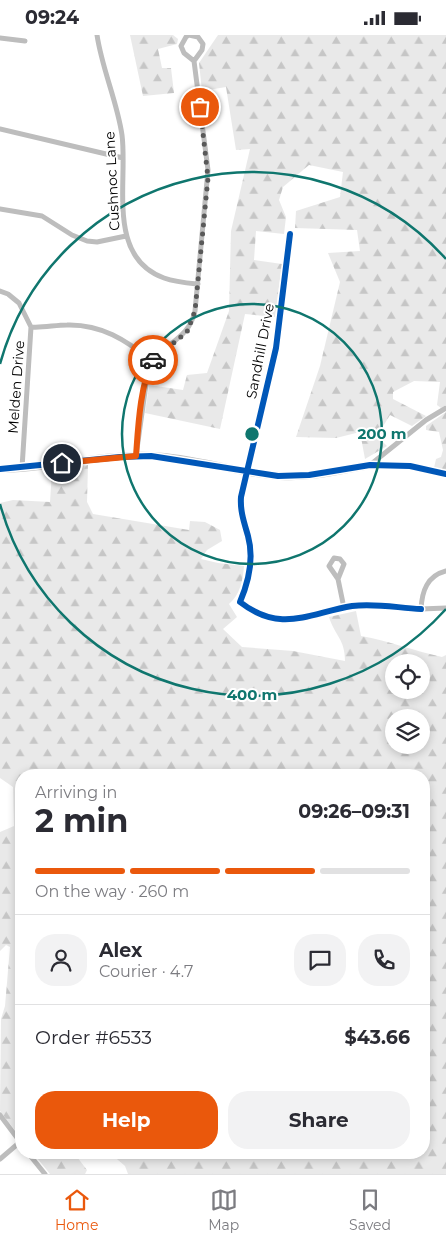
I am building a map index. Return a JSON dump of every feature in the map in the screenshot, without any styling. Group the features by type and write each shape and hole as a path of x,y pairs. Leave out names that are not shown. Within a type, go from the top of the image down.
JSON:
{"street":[{"name":"Cushnoc Lane","path":"97,35 103,66 118,117 123,158 126,236 133,254 155,274 165,278 198,284"},
{"path":"136,456 144,397 152,361 161,352 182,338 191,325 195,311 208,170 194,61 202,50 203,44 198,37 189,35 181,46 184,53 194,61"},
{"path":"0,38 25,41"},
{"path":"0,129 123,158"},
{"path":"0,209 42,216 72,235 86,241 97,242 126,236"},
{"name":"Sandhill Drive","path":"290,234 276,348 246,471 240,504 251,558 248,581 240,602 266,616 286,621 344,608"},
{"name":"Melden Drive","path":"0,291 8,294 19,303 31,327 22,468"},
{"path":"31,327 76,325 97,329 117,336 152,361"},
{"path":"370,465 426,420 446,408"},
{"path":"0,469 136,456 172,458 246,471 298,476 370,465 410,466 446,474"},
{"path":"421,609 422,595 428,582 437,574 446,571"},
{"path":"338,579 344,608 377,605 446,609"},
{"path":"0,1115 15,1135"},
{"path":"0,1159 15,1148"},
{"path":"33,1159 45,1174"}],"green space":[{"path":"130,35 173,35 178,39 177,44 158,49 162,68 171,68 174,93 143,96"},
{"path":"218,35 446,35 446,405 441,408 437,405 440,382 414,381 393,392 393,399 426,416 412,426 390,415 377,436 387,446 365,459 360,432 336,438 296,437 320,366 340,282 328,253 360,251 357,230 295,228 296,211 340,197 343,172 309,165 283,187 279,200 286,217 284,234 256,231 254,260 282,264 275,317 245,314 220,429 145,413 149,385 183,390 187,375 207,373 229,311 231,231 250,149 236,150 226,87 202,91 199,63"},
{"path":"446,412 446,471 434,468 436,459 441,457 443,450 439,432 426,430 426,426"},
{"path":"88,465 87,502 93,514 189,530 190,521 205,522 220,530 222,541 207,550 201,559 244,566 240,587 236,596 229,604 237,617 223,629 242,647 293,651 345,661 342,642 329,617 356,611 361,636 442,657 446,655 446,1174 128,1174 125,1166 117,1159 430,1159 430,769 15,769 15,1130 0,1111 1,1019 5,1006 10,947 6,945 0,951 0,832 14,826 13,787 0,778 0,503 13,500 50,502 52,471"},
{"path":"38,1159 79,1159 87,1170 85,1174 50,1174"}],"cycle path":[{"path":"290,234 276,348 241,497 242,512 251,553 248,578 240,602 255,612 282,619 295,619 361,605 421,609"},
{"path":"0,469 120,457 151,456 278,476 309,475 370,465 410,466 446,474"}],"way so far":[{"path":"153,360 161,352 182,338 194,319 208,178 208,162 200,107"}],"route":[{"path":"62,463 136,456 148,370 153,360"}]}
